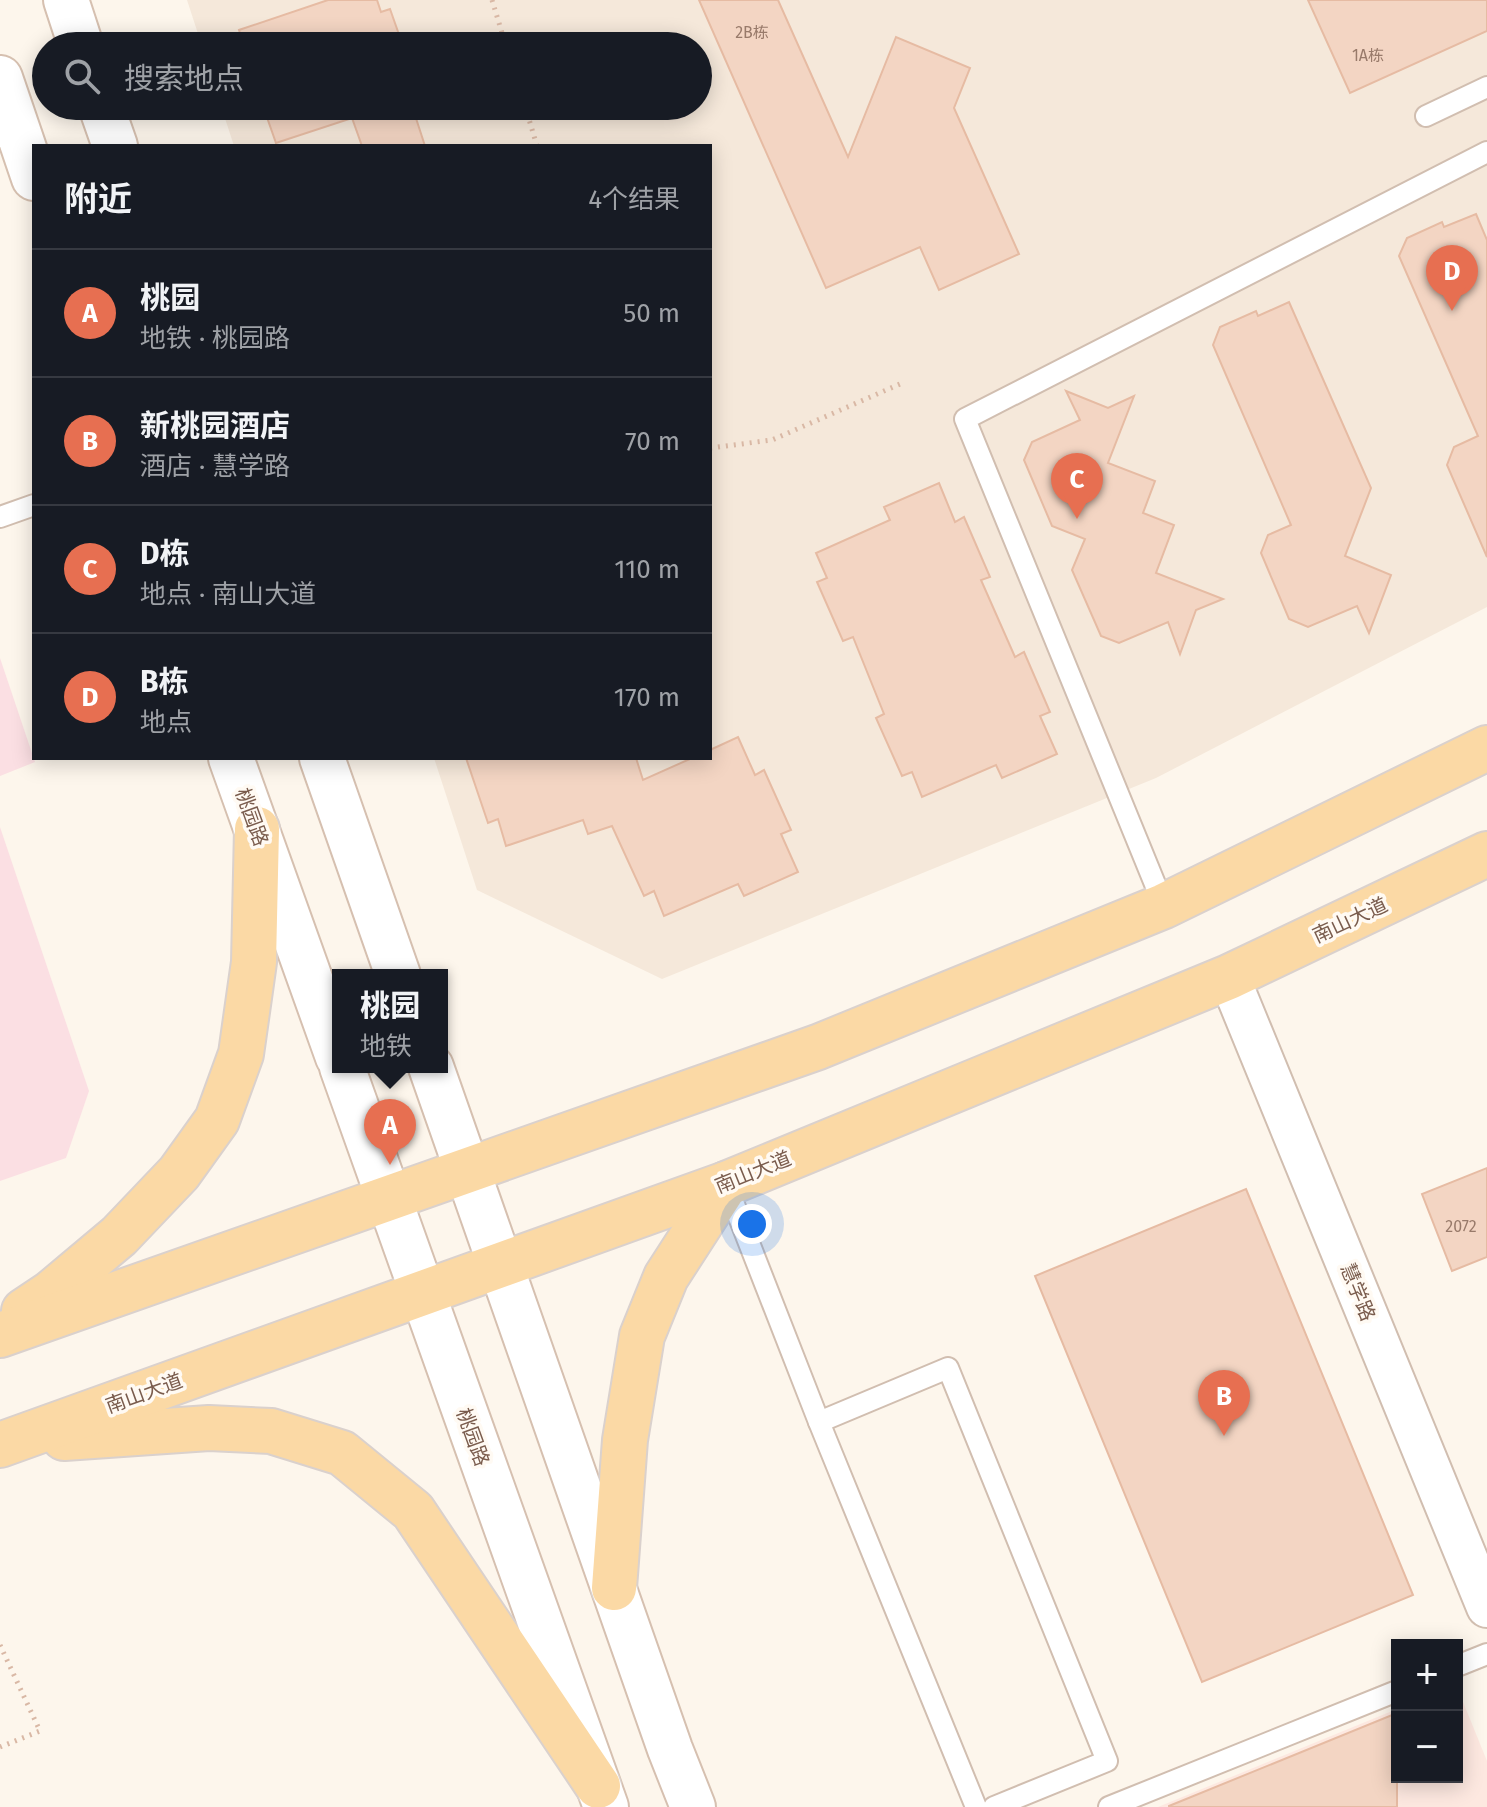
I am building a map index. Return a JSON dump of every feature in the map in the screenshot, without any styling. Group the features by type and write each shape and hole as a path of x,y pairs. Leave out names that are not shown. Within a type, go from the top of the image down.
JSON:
{"main road":[{"path":"66,0 76,32"},
{"path":"0,78 32,172"},
{"path":"106,120 114,144"},
{"path":"0,1335 818,1047 1164,906 1487,748"},
{"name":"桃园路","path":"232,760 332,1040"},
{"path":"323,760 396,969"},
{"path":"0,1326 51,1293 119,1236 179,1173 217,1120 241,1054 254,962 257,829"},
{"name":"南山大道","path":"3,1444 726,1184 1229,977 1487,854"},
{"name":"桃园路","path":"344,1073 602,1797"},
{"path":"433,1073 693,1807"},
{"path":"614,1588 625,1440 642,1336 666,1277 726,1184"},
{"path":"3,1444 209,1428 271,1431 342,1453 413,1511 602,1797"}],"street":[{"name":"慧学路","path":"1229,977 1487,1607"}],"lane":[{"path":"1426,116 1487,87"},
{"path":"1164,906 965,419 1487,152"},
{"path":"0,517 32,506"},
{"path":"726,1184 976,1807"},
{"path":"819,1422 948,1368 1107,1761 994,1807"},
{"path":"1463,1664 1487,1654"},
{"path":"1109,1807 1391,1693"}],"path":[{"path":"492,0 502,32"},
{"path":"529,120 536,144"},
{"path":"712,448 772,440 900,384"},
{"path":"0,1645 40,1731 0,1747"}],"shaded area":[{"path":"187,0 1487,0 1487,607 1156,778 662,979 477,890 435,760 712,760 712,144 233,144 226,120 712,120 712,32 197,32"},
{"path":"0,658 35,762 0,776"},
{"path":"0,827 89,1091 66,1158 0,1181"},
{"path":"1463,1702 1487,1761 1487,1807 1158,1807 1391,1711 1391,1783 1463,1783"}],"building":[{"path":"328,0 377,0 381,12 390,9 398,32 240,32"},
{"path":"699,0 778,0 848,157 896,37 970,68 954,108 1019,254 939,290 920,247 826,288"},
{"path":"1308,0 1487,0 1487,31 1350,93"},
{"path":"268,120 346,120 276,143"},
{"path":"353,120 417,120 424,144 361,144"},
{"path":"1476,214 1487,240 1487,557 1447,465 1454,447 1478,436 1399,256 1407,238 1442,222 1444,227"},
{"path":"1289,302 1371,488 1345,556 1391,575 1369,633 1357,606 1308,627 1289,619 1261,553 1268,535 1291,525 1213,345 1220,327 1256,311 1258,316"},
{"path":"1066,391 1108,408 1134,396 1108,463 1155,481 1143,513 1174,525 1156,573 1223,599 1196,610 1180,654 1168,622 1119,643 1101,636 1072,570 1085,539 1052,526 1024,460 1032,442 1080,420"},
{"path":"939,483 955,522 964,517 990,577 981,580 1015,657 1024,652 1050,712 1040,716 1057,754 1002,778 996,765 922,797 912,772 902,776 876,718 884,714 853,637 843,641 817,582 827,578 816,553 890,520 884,507"},
{"path":"738,737 755,775 764,770 791,830 781,834 798,872 744,896 738,884 664,916 654,891 644,896 612,826 588,834 583,820 506,846 498,819 488,823 467,760 637,760 643,780 688,760 712,760 712,749"},
{"path":"1487,1168 1487,1257 1452,1271 1422,1194"},
{"path":"1246,1189 1413,1595 1202,1682 1035,1276"},
{"path":"1391,1715 1391,1783 1397,1783 1397,1807 1169,1806"}],"place":[{"name":"B栋","path":"1452,311"},
{"name":"D栋","path":"1077,519"},
{"name":"桃园","path":"390,1165"},
{"name":"新桃园酒店","path":"1224,1436"}]}
